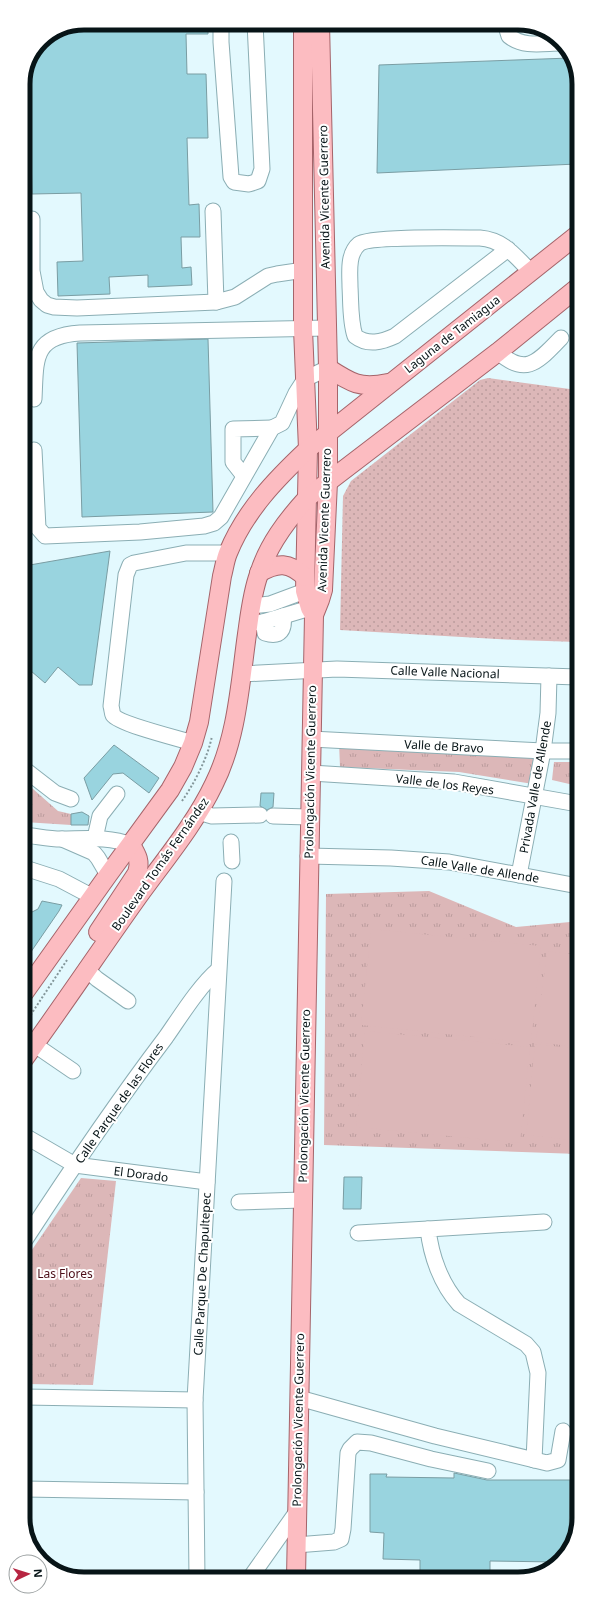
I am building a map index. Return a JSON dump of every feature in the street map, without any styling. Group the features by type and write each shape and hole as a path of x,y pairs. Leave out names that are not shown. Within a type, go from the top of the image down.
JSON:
{"main road":[{"name":"Avenida Vicente Guerrero","path":"303,30 304,329 308,449 306,584 312,612"},
{"name":"Avenida Vicente Guerrero","path":"312,612 320,600 323,590 328,482 328,368 320,30"},
{"name":"Laguna de Tamiagua","path":"327,433 572,240"},
{"path":"328,482 498,352 572,292"},
{"path":"328,368 347,381 362,386 374,386 389,383"},
{"path":"30,985 170,790 183,767 193,743 199,722 222,576 228,553 259,500 277,478 327,433"},
{"name":"Boulevard Tomás Fernández","path":"30,1052 86,969 198,812 214,784 232,736 242,674 254,617 259,573 272,543 288,521 307,498 328,482"},
{"path":"259,573 271,566 284,565 298,570 306,584"},
{"name":"Prolongación Vicente Guerrero","path":"296,1572 308,856 311,773 312,612"},
{"path":"86,969 96,935 138,873 140,866 139,860 131,845"}],"street":[{"path":"222,30 221,42 231,177 234,182 249,184 258,181 262,169 255,30"},
{"path":"507,30 509,36 514,40 530,44 542,37"},
{"path":"213,210 216,302"},
{"path":"32,219 32,271 36,292 42,300 54,307 77,308 216,302 235,297 268,276 304,270"},
{"path":"508,249 396,336 376,343 368,342 355,336 350,304 350,272 352,255 359,244 365,241 382,239 480,238 496,241 508,249 531,272"},
{"path":"34,399 38,356 49,340 60,336 80,333 327,328"},
{"path":"498,352 514,364 528,365 537,361 561,338"},
{"path":"244,476 233,462 233,428 272,428 282,423 296,393 305,379 328,368"},
{"path":"34,450 38,528 45,536 140,532 204,526 214,523 221,517 272,428"},
{"path":"193,743 131,724 117,719 113,715 111,706 126,575 130,565 134,563 186,553 228,553"},
{"path":"306,584 270,604 254,617 265,633 271,635 278,634 282,630 284,625 283,616 312,612"},
{"name":"Calle Valle Nacional","path":"242,674 312,671 337,668 572,677"},
{"name":"Privada Valle de Allende","path":"519,875 543,751 548,713 549,676"},
{"name":"Valle de Bravo","path":"311,739 543,751 572,751"},
{"name":"Valle de los Reyes","path":"311,773 454,782 572,803"},
{"path":"30,774 55,793 71,799"},
{"path":"95,838 100,816 117,794"},
{"path":"198,812 212,816 309,817"},
{"path":"30,836 61,839 74,837 95,838 122,841 131,845"},
{"path":"61,839 94,853 108,875"},
{"path":"231,842 232,861"},
{"name":"Calle Valle de Allende","path":"308,856 422,860 472,866 572,885"},
{"path":"30,870 59,879 93,897"},
{"name":"Calle Parque De Chapultepec","path":"197,1572 195,1400 224,880"},
{"path":"86,969 96,979 128,1001"},
{"name":"Calle Parque de las Flores","path":"30,1232 74,1165 142,1068 205,984 218,970"},
{"path":"30,1052 73,1071"},
{"path":"30,1139 74,1165"},
{"name":"El Dorado","path":"74,1165 207,1182"},
{"path":"239,1202 302,1200"},
{"path":"358,1233 544,1222"},
{"path":"428,1230 434,1257 446,1288 452,1296 459,1304 526,1344 533,1352 538,1373 534,1460"},
{"path":"30,1397 195,1400"},
{"path":"299,1398 435,1436 547,1463 558,1460 563,1431"},
{"path":"296,1545 334,1542 341,1539 348,1453 350,1448 357,1442 371,1443 431,1459 488,1471"},
{"path":"30,1489 196,1492"},
{"path":"254,1572 296,1513"}],"green space":[{"path":"488,378 572,389 572,642 340,630 343,496 351,481 480,380"},
{"path":"339,743 536,754 533,784 459,772 340,767"},
{"path":"554,762 572,762 572,785 552,780"},
{"path":"30,786 58,811 71,814 71,825 30,822"},
{"path":"429,891 516,927 572,922 572,1154 324,1145 326,894"},
{"path":"371,929 541,946 531,1043 361,1025"},
{"path":"547,951 572,954 572,1046 536,1042"},
{"path":"365,1031 530,1047 520,1143 356,1127"},
{"path":"535,1044 572,1048 572,1140 526,1135"},
{"name":"Las Flores","path":"81,1178 116,1181 93,1385 30,1384 30,1253"}],"building":[{"path":"77,30 208,30 208,34 186,34 187,74 206,74 208,138 187,138 189,205 199,204 200,237 181,237 182,268 191,267 192,285 148,287 148,275 109,277 110,294 58,296 57,262 83,261 81,193 32,194 30,81 36,60 48,43 57,37"},
{"path":"565,58 572,77 572,164 377,173 379,65"},
{"path":"208,339 213,512 82,517 77,343"},
{"path":"110,551 92,685 79,685 58,667 45,683 30,670 30,565"},
{"path":"114,745 159,778 149,793 123,773 113,774 92,800 84,778"},
{"path":"261,793 274,793 273,807 267,810 260,806"},
{"path":"82,812 89,816 88,825 71,825 71,814"},
{"path":"42,901 62,905 30,953 30,913 38,909"},
{"path":"344,1177 362,1177 361,1209 343,1209"},
{"path":"454,1473 487,1480 570,1480 569,1534 565,1545 549,1562 490,1561 490,1572 420,1572 420,1560 383,1559 384,1533 370,1532 370,1474 387,1474 386,1477 454,1478"}]}
